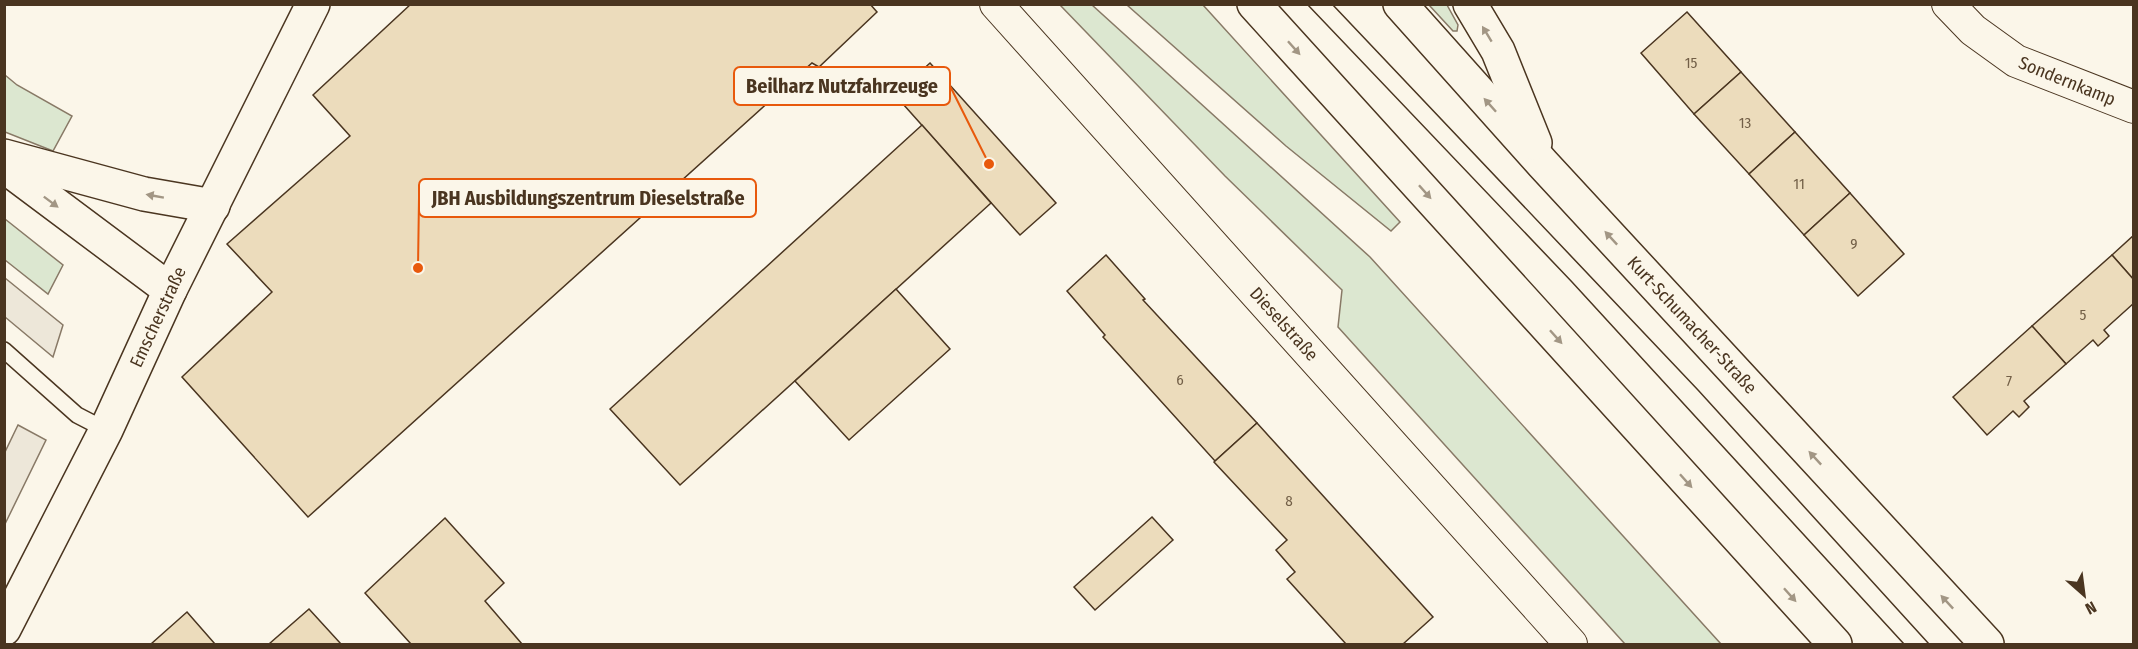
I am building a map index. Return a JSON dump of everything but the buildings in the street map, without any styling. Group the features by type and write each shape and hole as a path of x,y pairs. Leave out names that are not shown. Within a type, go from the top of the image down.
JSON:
{"main road":[{"name":"Emscherstraße","path":"4,629 106,430 170,290 314,4"},
{"path":"1254,4 1835,645"},
{"name":"Kurt-Schumacher-Straße","path":"1400,4 1544,164 1987,645"},
{"path":"1470,4 1498,51 1544,164"},
{"path":"4,156 144,194 213,206"},
{"path":"4,166 170,290"}],"street":[{"name":"Dieselstraße","path":"996,4 1571,645"},
{"name":"Sondernkamp","path":"1948,4 1973,30 2016,62 2133,107"}],"lane":[{"path":"4,350 77,415 106,430"}],"green space":[{"path":"1060,5 1092,5 1370,257 1721,644 1625,644 1338,327 1342,290 1225,176"},
{"path":"1127,5 1203,5 1400,222 1391,231 1286,146"},
{"path":"1429,5 1447,5 1458,25 1457,31 1453,31"},
{"path":"5,75 17,85 72,116 53,151 5,132"},
{"path":"5,219 63,265 48,294 5,260"}],"shaded area":[{"path":"5,278 63,325 53,357 5,317"},
{"path":"18,425 46,440 5,524 5,452"}],"tram line":[{"path":"1307,4 1572,282 1904,644"},
{"path":"1332,4 1698,390 1929,644"}],"place":[{"name":"Beilharz Nutzfahrzeuge","path":"989,164"},
{"name":"JBH Ausbildungszentrum Dieselstraße","path":"418,268"}]}
